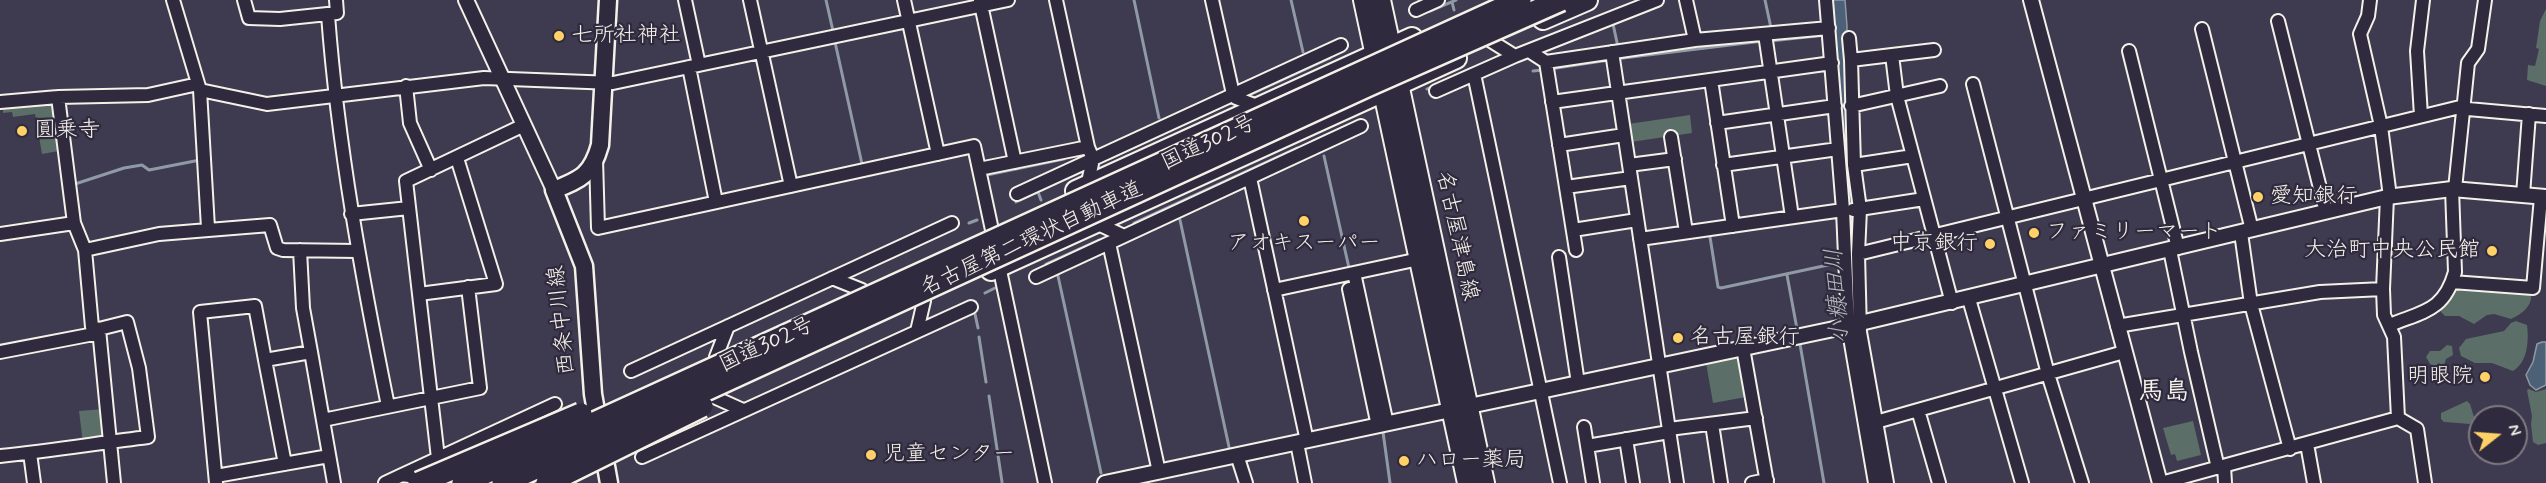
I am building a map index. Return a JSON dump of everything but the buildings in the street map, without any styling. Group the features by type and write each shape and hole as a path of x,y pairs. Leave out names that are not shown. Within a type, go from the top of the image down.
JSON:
{"highway":[{"name":"国道302号","path":"450,482 1260,106 1495,0"},
{"name":"名古屋第二環状自動車道","path":"450,482 903,282 1520,0"},
{"name":"名古屋第二環状自動車道","path":"503,483 1561,0"},
{"name":"国道302号","path":"524,483 1491,41 1587,0"},
{"path":"411,479 903,282"},
{"path":"547,483 669,423 855,321"}],"main road":[{"path":"555,190 576,182 588,173 596,159 600,145 608,0"},
{"name":"名古屋津島線","path":"1363,0 1383,51"},
{"name":"名古屋津島線","path":"1380,0 1383,51 1419,259 1460,408 1485,483"},
{"name":"名古屋津島線","path":"1390,88 1460,408 1467,483"},
{"name":"西条中川線","path":"555,190 584,266 595,413 609,483"}],"street":[{"path":"173,0 199,87 207,228"},
{"path":"244,0 249,18 280,19 337,13 336,0"},
{"path":"466,0 555,190"},
{"path":"685,0 716,202"},
{"path":"750,0 790,186"},
{"path":"904,0 938,154"},
{"path":"0,102 58,97 148,95 199,87 267,104 406,86 502,77 613,82 909,21 980,3 1008,0"},
{"path":"1056,0 1090,153 1087,187"},
{"path":"1212,0 1233,94 1236,98 1260,106"},
{"path":"1416,10 1438,0"},
{"path":"1436,91 1515,56 1657,0"},
{"path":"1686,0 1695,40"},
{"path":"1826,0 1838,149 1858,254 1854,325 1887,483"},
{"path":"2031,0 2160,483 2398,418 2417,429 2425,483"},
{"path":"2370,0 2368,16 2360,34 2381,126 2389,197 2383,289 2384,315 2394,337 2398,418"},
{"path":"2421,116 2417,51 2423,0"},
{"path":"2390,325 2437,306 2452,282 2455,272 2453,189 2468,63 2478,49 2485,0"},
{"path":"980,3 1015,162"},
{"path":"328,15 334,95 351,214 388,406"},
{"path":"2278,21 2326,212"},
{"path":"2202,29 2235,162 2246,231 2251,304 2290,449"},
{"path":"1547,67 1612,58 1695,40 1766,39 1830,32"},
{"path":"1850,38 1854,165 1850,210 1854,325 1875,483"},
{"path":"1766,39 1792,217"},
{"path":"1491,41 1515,56"},
{"path":"1017,194 1090,153 1233,94 1341,45"},
{"path":"1851,60 1934,50"},
{"path":"1529,51 1547,67 1576,250"},
{"path":"2129,51 2161,180 2183,315 2225,483"},
{"path":"1892,55 1896,96 1952,303"},
{"path":"1612,58 1677,483"},
{"path":"1552,102 1832,63"},
{"path":"1474,74 1560,483"},
{"path":"1711,80 1733,226"},
{"path":"1973,84 2048,374 2082,483"},
{"path":"406,86 410,123 431,170"},
{"path":"1851,106 1940,86"},
{"path":"58,97 74,223 85,250 92,327 99,331"},
{"path":"1717,123 1835,106"},
{"path":"1858,254 2464,106 2468,109 2546,116"},
{"path":"2523,195 2529,114"},
{"path":"1304,153 1317,121"},
{"path":"438,458 406,181 524,125"},
{"path":"1036,277 1361,126"},
{"path":"1559,145 1624,135"},
{"path":"1671,137 1686,232"},
{"path":"596,159 598,228 974,146 1044,483"},
{"path":"1723,165 1838,149"},
{"path":"979,169 1090,153"},
{"path":"1854,165 1913,156"},
{"path":"419,294 496,284 457,158"},
{"path":"1629,165 1674,159"},
{"path":"1250,178 1274,290 1302,442 1305,483"},
{"path":"1566,187 1631,178"},
{"path":"1105,483 1854,325 2389,197 2453,189 2544,197 2542,237 2533,288 2452,282"},
{"path":"1640,239 1924,199"},
{"path":"351,214 409,208"},
{"path":"1573,230 1637,220"},
{"path":"0,234 74,223"},
{"path":"631,371 952,223"},
{"path":"1096,223 1124,236"},
{"path":"85,250 159,234 207,228 270,225 278,248 357,251"},
{"path":"1109,243 1159,472"},
{"path":"300,250 303,308 334,483"},
{"path":"1559,257 1578,383"},
{"path":"1274,290 1419,259"},
{"path":"1350,274 1382,425"},
{"path":"832,278 862,290"},
{"path":"322,420 480,388 468,287"},
{"path":"2117,326 2320,292 2383,289"},
{"path":"1970,298 2022,483"},
{"path":"917,331 924,301"},
{"path":"285,464 255,306 200,312 216,479 329,456"},
{"path":"642,457 971,307"},
{"path":"0,352 99,331 127,322 139,368 148,437 0,456"},
{"path":"716,357 728,326"},
{"path":"99,331 114,483"},
{"path":"1743,348 1767,481 1752,483"},
{"path":"265,360 311,352"},
{"path":"1876,422 2124,352"},
{"path":"714,397 743,410"},
{"path":"411,479 438,458 555,404"},
{"path":"1918,410 1939,483"},
{"path":"1587,446 1669,430 1756,418"},
{"path":"1712,424 1721,483"},
{"path":"1584,427 1593,483"},
{"path":"1626,439 1633,483"},
{"path":"2307,444 2314,483"},
{"path":"30,453 34,483"},
{"path":"1238,455 1246,483"},
{"path":"385,483 411,479 450,482"}],"green space":[{"path":"2546,9 2546,86 2527,80 2528,65 2535,66 2539,49 2536,48 2540,21"},
{"path":"55,101 59,151 42,154 35,114 13,117 12,112 3,113 3,107"},
{"path":"1690,115 1692,133 1631,142 1628,124"},
{"path":"2452,288 2531,293 2531,298 2526,309 2511,319 2494,314 2487,315 2474,324 2459,316 2445,316 2441,312 2440,307"},
{"path":"2516,321 2527,325 2528,337 2525,356 2513,371 2492,363 2475,363 2461,356 2459,348 2466,339 2504,331"},
{"path":"2447,345 2452,346 2453,355 2446,359 2444,366 2432,367 2426,357 2430,351 2440,351"},
{"path":"1737,356 1740,359 1746,397 1713,403 1706,363"},
{"path":"2546,389 2546,443 2538,445 2533,442 2532,416 2527,390 2536,392"},
{"path":"2467,401 2470,405 2468,405 2468,424 2444,422 2441,419 2441,413"},
{"path":"104,409 107,440 83,443 79,411"},
{"path":"2193,421 2201,455 2177,461 2175,454 2171,455 2163,428"}],"water":[{"path":"1831,0 1845,0 1847,26 1846,105 1856,214 1856,321 1851,322"},
{"path":"2546,342 2546,385 2536,390 2530,385 2526,375 2533,362 2537,344"}],"waterway":[{"path":"826,0 833,31"},
{"path":"1134,0 1159,118"},
{"path":"1291,0 1303,52"},
{"path":"1430,11 1456,0"},
{"path":"1765,0 1771,28"},
{"path":"1452,2 1454,10"},
{"path":"1613,24 1618,47"},
{"path":"1770,41 1826,35"},
{"path":"1615,59 1763,41"},
{"path":"835,42 862,164"},
{"path":"1245,97 1330,58"},
{"path":"1550,69 1609,60"},
{"path":"1427,89 1472,68"},
{"path":"1533,71 1543,70"},
{"path":"1111,158 1232,102"},
{"path":"1313,141 1346,126"},
{"path":"1134,223 1297,148"},
{"path":"1324,156 1349,268"},
{"path":"987,175 1064,159"},
{"path":"75,184 124,168 142,165 149,170 200,160"},
{"path":"1016,202 1083,171"},
{"path":"1038,192 1041,200"},
{"path":"969,223 977,220"},
{"path":"1180,220 1229,447"},
{"name":"小糠田川","path":"1710,237 1718,287 1721,288 1842,262"},
{"path":"1046,264 1099,240"},
{"path":"1787,275 1797,329"},
{"path":"1058,276 1101,473"},
{"path":"985,293 995,288"},
{"path":"975,314 978,328"},
{"path":"979,337 986,382"},
{"path":"1800,344 1824,483"},
{"path":"989,396 1002,482"},
{"path":"1383,432 1390,483"}],"place":[{"name":"七所社神社","path":"559,36"},
{"name":"圓乗寺","path":"22,131"},
{"name":"愛知銀行","path":"2258,197"},
{"name":"アオキスーパー","path":"1304,221"},
{"name":"ファミリーマート","path":"2034,233"},
{"name":"中京銀行","path":"1990,244"},
{"name":"大治町中央公民館","path":"2492,251"},
{"name":"名古屋銀行","path":"1678,338"},
{"name":"明眼院","path":"2485,377"},
{"name":"児童センター","path":"871,455"},
{"name":"ハロー薬局","path":"1404,461"}],"district":[{"name":"馬島","path":"2164,394"}]}
